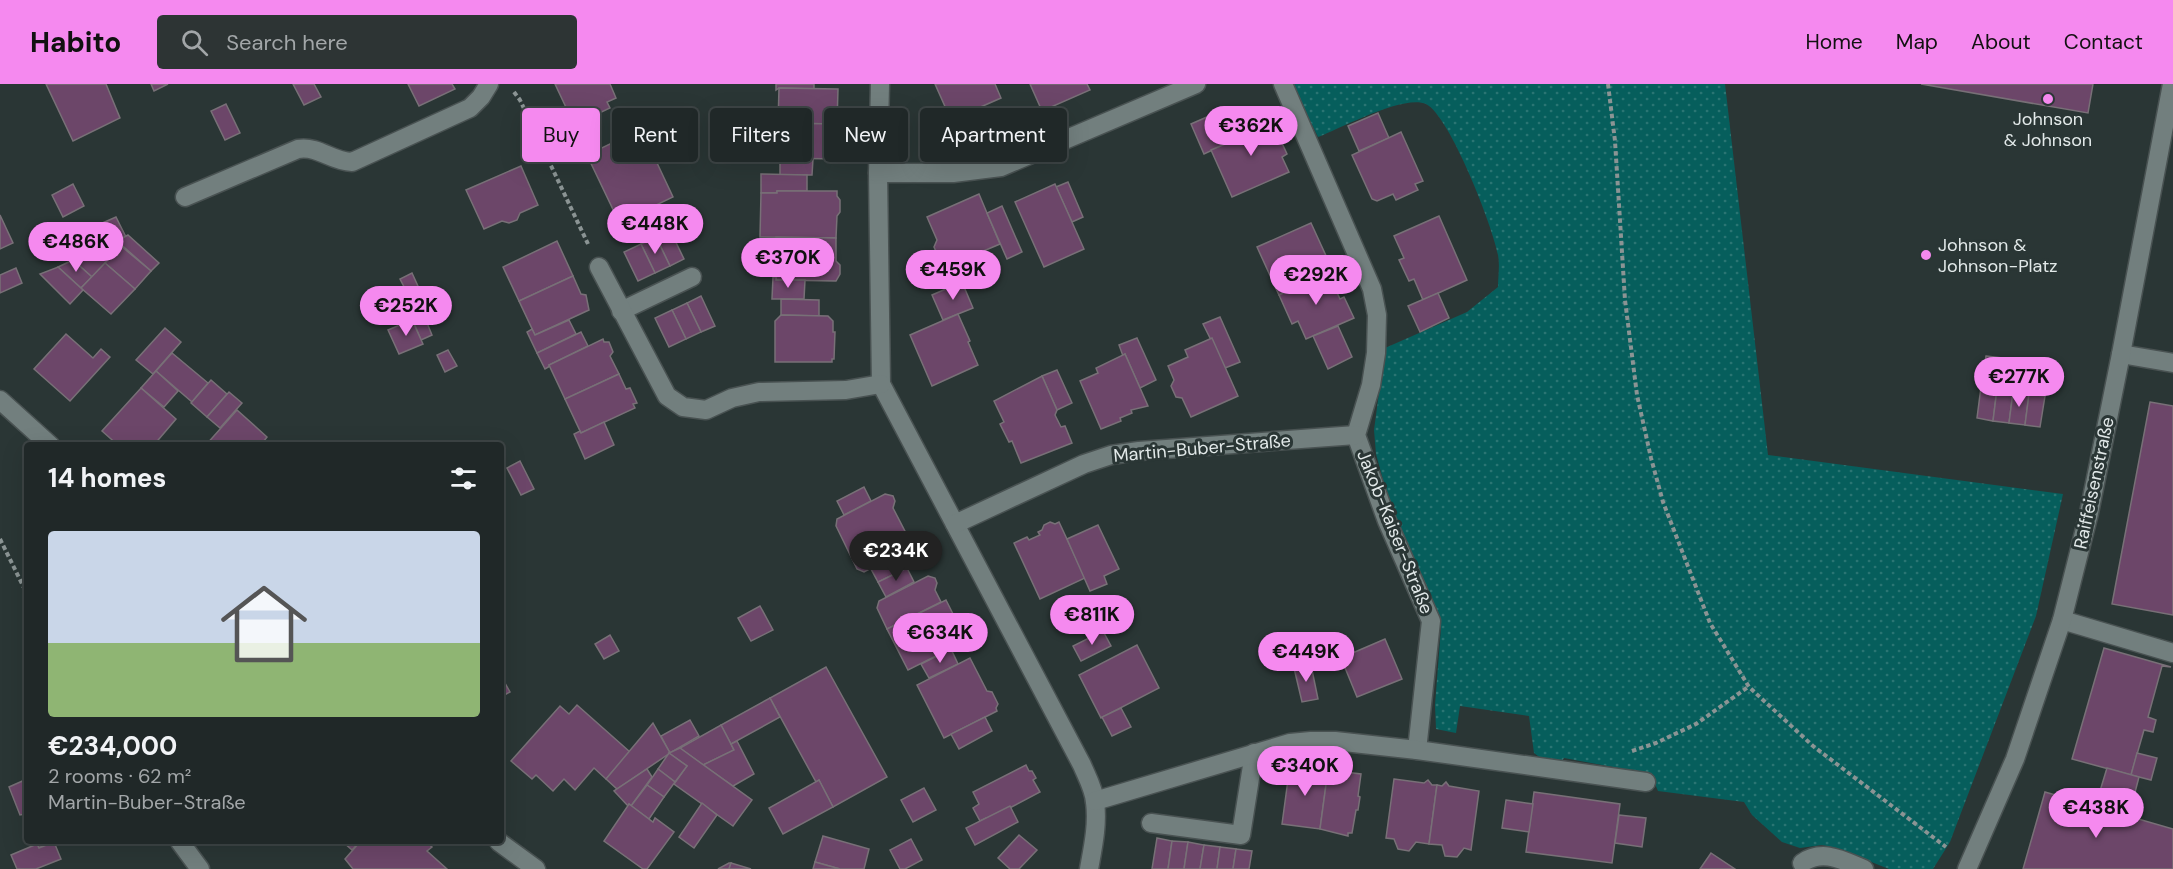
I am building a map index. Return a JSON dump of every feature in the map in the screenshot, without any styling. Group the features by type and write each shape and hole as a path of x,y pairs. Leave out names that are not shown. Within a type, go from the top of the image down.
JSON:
{"street":[{"path":"185,197 298,149 311,147 339,161 352,162 470,108 489,84"},
{"path":"879,84 880,384 1082,765 1095,801 1096,822 1089,869"},
{"path":"878,173 953,173 1000,167 1196,84"},
{"name":"Jakob-Kaiser-Straße","path":"1283,84 1374,297 1377,315 1376,353 1371,385 1356,435 1387,521 1431,621 1417,750"},
{"name":"Raiffeisenstraße","path":"1968,867 2015,759 2062,620 2089,513 2172,84"},
{"path":"598,267 667,396 683,407 706,410 732,398 759,392 846,390 880,384"},
{"path":"621,310 692,278"},
{"path":"2121,354 2173,363"},
{"path":"0,400 47,442"},
{"name":"Martin-Buber-Straße","path":"955,524 1084,464 1111,455 1356,435"},
{"path":"2062,620 2173,653"},
{"path":"1095,801 1254,753 1290,743 1311,741 1417,750 1646,782"},
{"path":"1151,823 1241,835 1254,753"},
{"path":"181,844 200,869"},
{"path":"502,844 536,869"},
{"path":"1802,863 1814,857 1832,856 1864,869"}],"path":[{"path":"508,84 520,100 598,267"},
{"path":"1608,84 1615,141 1626,311 1637,395 1663,502 1710,623 1749,687 1813,746 1968,867"},
{"path":"0,539 24,588"},
{"path":"1627,753 1656,743 1696,724 1749,687"}],"shaded area":[{"path":"1292,84 1725,84 1768,455 2063,494 2036,616 1950,842 1933,869 1889,869 1836,848 1822,845 1800,848 1782,842 1752,815 1744,802 1658,791 1651,774 1564,758 1559,765 1546,762 1534,753 1529,716 1460,706 1456,733 1436,729 1435,705 1441,628 1388,498 1376,454 1374,430 1385,348 1467,312 1498,287 1498,255 1488,221 1458,150 1436,113 1426,104 1416,102 1388,108 1318,137"}],"building":[{"path":"46,84 106,84 120,118 73,141"},
{"path":"151,84 168,84 154,91"},
{"path":"293,84 314,84 321,97 304,105"},
{"path":"408,84 452,84 455,89 419,106"},
{"path":"555,84 610,84 616,98 607,102 610,108 600,113 600,108 566,108"},
{"path":"776,84 814,84 814,89 779,88 776,90"},
{"path":"935,84 995,84 1001,98 978,108 946,108"},
{"path":"1030,84 1087,84 1090,90 1049,108 1041,108"},
{"name":"Johnson & Johnson","path":"1921,84 2093,84 2088,113"},
{"path":"779,88 838,89 837,108 824,108 824,124 812,124 812,108 778,108"},
{"path":"226,104 240,133 225,140 211,111"},
{"path":"1216,113 1230,142 1204,154 1191,124"},
{"path":"1378,113 1389,138 1359,151 1348,126"},
{"path":"1264,118 1269,128 1274,126 1287,154 1282,157 1289,172 1232,197 1211,150 1230,142 1227,135"},
{"path":"812,124 824,124 824,159 812,159"},
{"path":"1401,132 1423,181 1415,184 1418,190 1396,200 1393,194 1377,201 1372,199 1352,155"},
{"path":"612,143 612,162 657,162 673,197 654,206 652,212 644,216 638,214 619,222 590,162 600,162 600,149"},
{"path":"813,159 812,175 780,175 780,162 812,162"},
{"path":"521,166 538,205 520,213 517,220 509,223 502,221 484,229 466,190"},
{"path":"761,174 807,175 807,191 761,193"},
{"path":"1068,182 1083,217 1072,222 1056,187"},
{"path":"73,184 84,206 63,217 52,195"},
{"path":"1055,184 1084,249 1044,267 1015,202"},
{"path":"777,191 837,191 840,212 837,216 836,238 760,237 761,193 777,193"},
{"path":"979,194 1000,244 967,258 965,252 949,259 952,265 949,267 945,259 938,256 934,247 937,240 927,217"},
{"path":"1002,206 1022,252 1007,259 987,213"},
{"path":"0,215 13,243 0,249"},
{"path":"1439,216 1467,280 1423,300 1414,279 1409,281 1399,260 1404,258 1394,236"},
{"path":"116,217 126,237 107,245 98,225"},
{"path":"1311,223 1333,271 1279,295 1257,247"},
{"path":"670,230 684,259 670,266 656,237"},
{"path":"128,235 159,263 151,271 117,241"},
{"path":"656,237 670,266 655,273 641,244"},
{"path":"776,237 836,238 836,261 840,265 840,274 836,281 776,280"},
{"path":"117,241 121,246 92,277 73,260"},
{"path":"557,241 573,276 519,301 503,267"},
{"path":"641,244 655,273 638,281 624,252"},
{"path":"121,246 151,271 135,289 105,263"},
{"path":"73,260 92,277 81,288 58,267"},
{"path":"105,263 135,289 111,314 81,288"},
{"path":"58,267 83,290 70,304 40,274"},
{"path":"16,268 22,283 0,293 0,275"},
{"path":"1333,271 1334,273 1331,274 1336,285 1334,286 1340,299 1344,297 1354,318 1306,339 1298,321 1292,324 1279,295"},
{"path":"412,273 422,295 411,300 400,279"},
{"path":"573,276 581,294 586,295 589,310 535,335 519,301"},
{"path":"773,277 776,277 776,280 805,280 804,299 772,299"},
{"path":"962,282 973,308 943,320 932,295"},
{"path":"1438,293 1449,318 1420,332 1408,306"},
{"path":"701,296 715,326 701,332 687,303"},
{"path":"781,299 819,300 819,316 781,315"},
{"path":"687,303 701,332 686,339 672,310"},
{"path":"672,310 686,339 669,347 655,318"},
{"path":"958,314 978,365 932,386 910,335"},
{"path":"781,315 828,316 833,321 833,332 835,332 832,362 775,362 775,321"},
{"path":"1220,317 1240,362 1225,368 1203,324"},
{"path":"425,318 432,335 421,340 414,323"},
{"path":"412,320 423,344 399,354 388,330"},
{"path":"569,320 576,334 537,353 527,332 532,329 535,335"},
{"path":"1338,326 1352,357 1328,369 1313,336"},
{"path":"165,328 181,342 153,374 136,360"},
{"path":"581,332 588,346 545,369 537,353"},
{"path":"66,334 93,358 101,349 110,357 70,401 34,369"},
{"path":"1137,338 1156,380 1140,388 1119,345"},
{"path":"1212,338 1238,396 1191,417 1182,398 1176,397 1171,386 1174,380 1168,366 1188,357 1185,350"},
{"path":"603,339 604,342 609,342 613,352 610,356 619,374 565,399 549,365"},
{"path":"448,350 457,366 445,372 437,355"},
{"path":"172,353 208,383 192,402 156,371"},
{"path":"1125,354 1148,406 1131,410 1132,413 1120,418 1121,421 1101,429 1080,381 1098,373 1096,368"},
{"path":"1986,356 2002,358 1997,389 1981,387"},
{"path":"2002,358 2018,360 2013,392 1997,389"},
{"path":"2018,360 2034,362 2029,394 2013,392"},
{"path":"2034,362 2050,365 2045,396 2029,394"},
{"path":"1057,370 1072,403 1057,410 1042,376"},
{"path":"156,371 178,391 164,407 141,388"},
{"path":"619,374 626,389 630,388 637,403 633,404 635,408 581,433 565,399"},
{"path":"1042,376 1057,410 1055,415 1061,427 1065,426 1072,443 1021,463 1012,441 1009,442 1000,424 1004,422 994,401"},
{"path":"211,380 227,394 207,417 191,403"},
{"path":"1981,387 1997,389 1993,421 1977,418"},
{"path":"141,388 176,419 156,442 114,442 102,431"},
{"path":"1997,389 2013,392 2009,423 1993,421"},
{"path":"229,392 242,403 220,428 207,417"},
{"path":"2013,392 2029,394 2025,425 2009,423"},
{"path":"2029,394 2045,396 2040,427 2025,425"},
{"path":"2150,402 2173,406 2173,615 2112,604"},
{"path":"237,410 267,437 263,442 209,442"},
{"path":"604,422 614,445 585,459 574,434"},
{"path":"520,461 534,489 521,495 507,468"},
{"path":"864,487 871,501 844,515 837,501"},
{"path":"885,494 893,496 895,501 893,508 906,533 913,535 915,540 913,547 864,572 857,569 836,526 837,519"},
{"path":"1050,522 1055,524 1059,522 1085,578 1040,599 1014,543 1027,537 1029,540 1040,535 1038,532"},
{"path":"1098,525 1119,569 1104,576 1107,584 1090,591 1067,539"},
{"path":"899,554 907,568 878,582 871,569"},
{"path":"907,568 914,582 886,597 878,582"},
{"path":"928,576 935,578 937,583 935,590 941,602 887,629 877,608 879,601"},
{"path":"946,600 960,628 946,635 952,648 908,670 887,629"},
{"path":"760,606 773,630 751,641 738,618"},
{"path":"1103,631 1111,646 1081,661 1073,646"},
{"path":"610,635 619,651 604,659 595,644"},
{"path":"1385,639 1402,679 1357,697 1341,658"},
{"path":"1137,645 1159,688 1101,718 1079,675"},
{"path":"2104,648 2171,667 2162,666 2148,717 2156,720 2153,732 2144,730 2131,775 2072,759"},
{"path":"951,649 958,664 929,678 921,664"},
{"path":"970,658 987,691 992,692 998,704 997,711 944,738 917,685"},
{"path":"1311,665 1318,699 1302,702 1294,668"},
{"path":"826,667 887,777 833,807 819,780 816,782 770,698"},
{"path":"504,681 510,692 504,695"},
{"path":"770,698 780,717 731,744 721,725"},
{"path":"577,705 630,752 606,779 594,768 575,790 564,779 553,791 536,775 532,779 511,761 560,706 569,714"},
{"path":"1121,708 1131,727 1112,736 1102,717"},
{"path":"985,717 992,731 959,749 951,734"},
{"path":"690,720 699,736 670,753 661,736"},
{"path":"653,723 670,753 617,789 606,779"},
{"path":"721,725 734,750 703,765 680,748"},
{"path":"737,741 754,774 733,786 703,765 734,750 731,744"},
{"path":"680,748 752,800 733,826 674,784 687,766 669,753"},
{"path":"669,753 687,766 675,782 658,769"},
{"path":"2137,753 2157,758 2151,780 2131,775"},
{"path":"1026,765 1036,778 1033,780 1040,792 987,820 986,818 980,821 973,808 979,804 973,792"},
{"path":"1290,765 1328,770 1320,829 1282,824"},
{"path":"2107,768 2139,777 2133,800 2100,791"},
{"path":"647,769 652,777 631,806 629,804 628,806 614,791"},
{"path":"658,769 675,782 664,797 647,785"},
{"path":"1328,770 1361,774 1358,810 1356,810 1352,833 1348,833 1348,836 1320,829"},
{"path":"1394,779 1424,783 1428,780 1432,785 1437,785 1429,844 1416,842 1409,851 1398,849 1394,839 1386,838"},
{"path":"24,780 24,814 20,815 9,787"},
{"path":"819,780 833,807 783,834 769,808"},
{"path":"1446,782 1449,786 1479,791 1471,850 1464,848 1457,857 1445,856 1442,845 1429,844 1437,785 1442,786"},
{"path":"647,785 664,797 649,819 631,806"},
{"path":"924,788 936,810 913,822 901,800"},
{"path":"1534,792 1620,804 1612,863 1526,852"},
{"path":"2045,792 2173,829 2173,869 2023,869"},
{"path":"1506,800 1533,804 1529,832 1502,828"},
{"path":"702,803 717,815 694,848 679,837"},
{"path":"629,804 653,822 655,818 674,832 647,869 643,869 604,841"},
{"path":"1010,806 1018,822 975,845 966,828"},
{"path":"1619,815 1646,818 1642,847 1615,843"},
{"path":"1019,835 1037,850 1019,869 1010,869 998,858"},
{"path":"823,836 869,849 864,869 840,869 815,862"},
{"path":"1157,838 1172,841 1168,869 1152,869"},
{"path":"911,839 922,860 905,869 900,869 890,850"},
{"path":"1172,841 1188,842 1184,869 1168,869"},
{"path":"1188,842 1204,845 1200,869 1184,869"},
{"path":"37,844 48,844 39,848"},
{"path":"37,844 39,848 55,844 61,859 36,869 17,869 11,855"},
{"path":"345,844 358,844 352,850"},
{"path":"358,844 428,844 432,847 427,851 447,869 353,869 345,859"},
{"path":"1204,845 1220,847 1217,869 1200,869"},
{"path":"1220,847 1236,849 1233,869 1217,869"},
{"path":"1236,849 1252,851 1249,869 1233,869"},
{"path":"1711,853 1735,869 1700,869"},
{"path":"815,862 840,869 813,869"},
{"path":"731,863 729,869 718,869"},
{"path":"731,863 751,869 729,869"}],"place":[{"name":"Johnson & Johnson","path":"2048,99"},
{"name":"Johnson & Johnson-Platz","path":"1926,255"}]}
